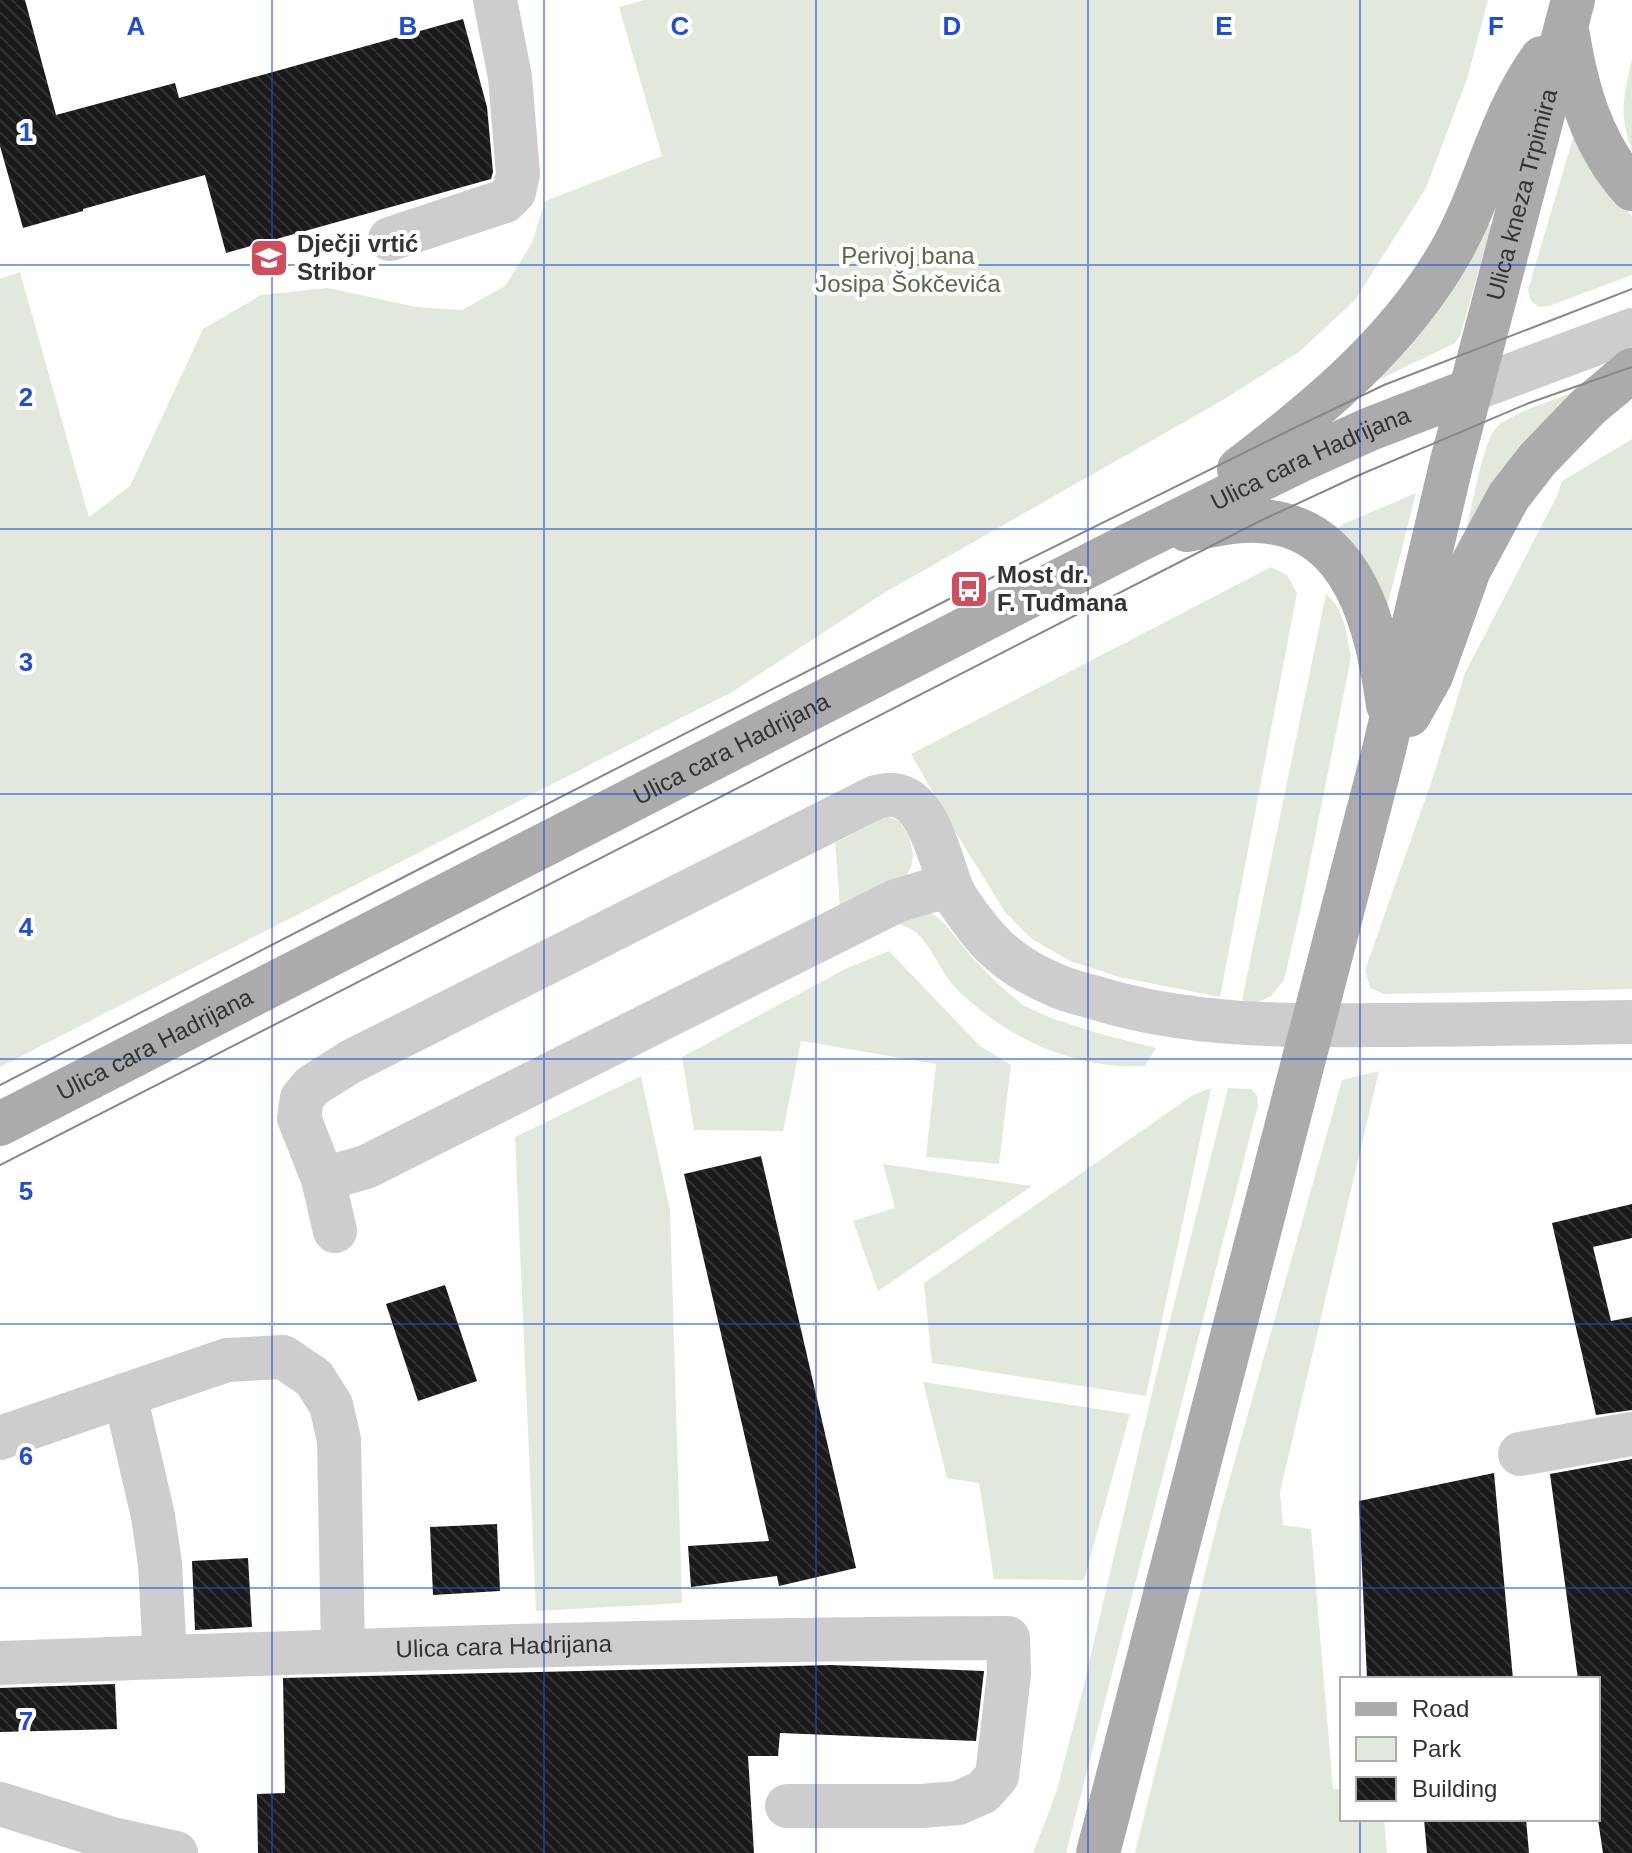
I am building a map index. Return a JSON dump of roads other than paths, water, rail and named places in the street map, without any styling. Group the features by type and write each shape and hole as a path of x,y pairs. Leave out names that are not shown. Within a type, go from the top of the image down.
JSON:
{"main road":[{"path":"1570,12 1574,70 1583,106 1609,159 1632,189"},
{"path":"1131,544 1292,429 1383,345 1428,287 1451,250 1527,79 1570,12"},
{"name":"Ulica kneza Trpimira","path":"1098,1853 1387,739 1440,510 1570,12"},
{"path":"1387,739 1417,702 1431,676 1469,570 1509,496 1537,460 1577,418 1632,370"},
{"name":"Ulica cara Hadrijana","path":"0,1124 1131,544 1299,461 1370,429 1471,390"},
{"path":"1131,544 1223,524 1260,521 1285,525 1311,536 1336,555 1363,597 1384,680 1387,739"}],"street":[{"path":"390,239 505,201 514,192 518,174 510,77 495,0"},
{"path":"1471,390 1632,330"},
{"path":"335,1231 323,1179 299,1118 302,1098 312,1086 350,1062 876,797 894,794 910,800 924,819 937,844 954,894 975,925 999,953 1025,971 1059,987 1122,1006 1231,1022 1312,1026 1632,1022"},
{"path":"323,1179 366,1167 896,901 941,889 954,894"},
{"path":"0,1438 227,1360 283,1357 314,1378 331,1405 339,1440 343,1651"},
{"path":"125,1395 153,1516 160,1564 165,1657"},
{"path":"1520,1454 1632,1434"},
{"name":"Ulica cara Hadrijana","path":"0,1663 542,1644 1008,1638 1009,1674 997,1776 983,1792 958,1803 921,1806 787,1806"},
{"path":"0,1804 112,1839 176,1853"}],"tram line":[{"path":"0,1085 969,589 1292,429 1384,385 1632,289"},
{"path":"0,1165 1260,521 1529,403 1632,367"}],"place":[{"name":"Dječji vrtić Stribor","path":"269,258"},
{"name":"Most dr. F. Tuđmana","path":"969,589"}],"park label":[{"name":"Perivoj bana Josipa Šokčevića","path":"908,270"}]}
